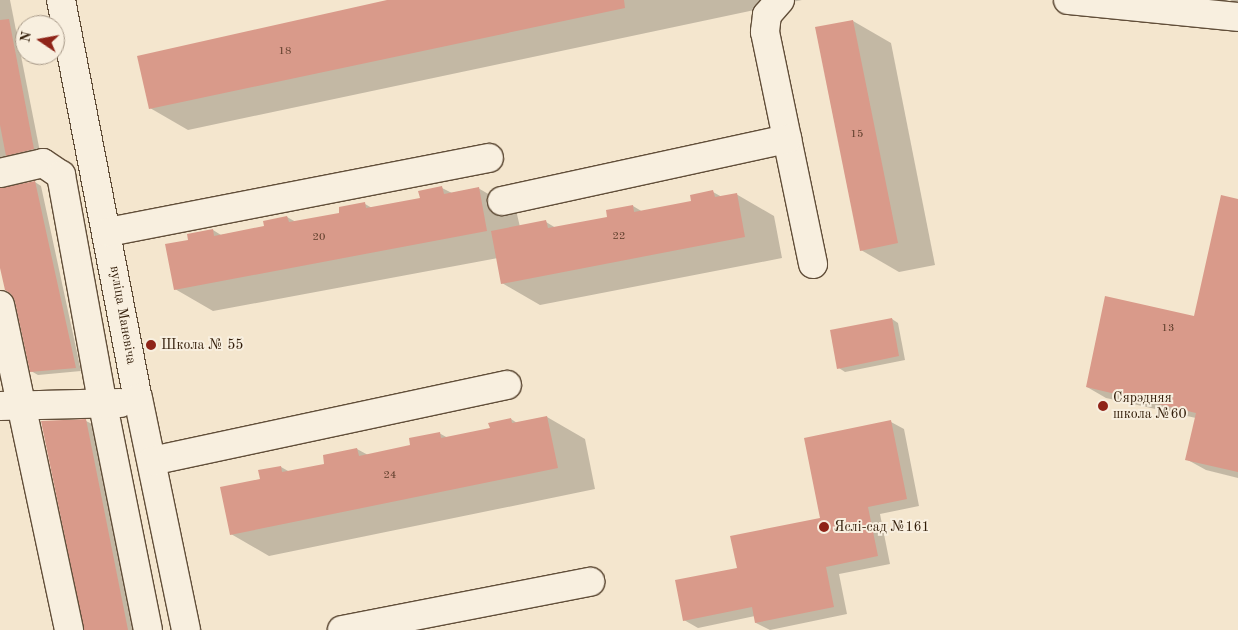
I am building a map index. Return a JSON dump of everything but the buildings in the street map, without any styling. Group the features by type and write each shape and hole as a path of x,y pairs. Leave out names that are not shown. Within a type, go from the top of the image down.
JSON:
{"street":[{"name":"вуліца Маневіча","path":"61,0 108,232 138,398 186,630"},
{"path":"780,0 767,15 765,32 813,264"},
{"path":"1068,0 1238,17"},
{"path":"502,201 786,139"},
{"path":"108,232 489,158"},
{"path":"1,166 43,163 61,175 103,405 148,630"},
{"path":"0,305 10,405 69,630"},
{"path":"152,461 507,385"},
{"path":"10,405 103,405 119,404 138,398"},
{"path":"342,630 590,582"}],"place":[{"name":"Школа № 55","path":"151,345"},
{"name":"Сярэдняя школа №60","path":"1103,406"},
{"name":"Яслі-сад №161","path":"824,527"}]}
